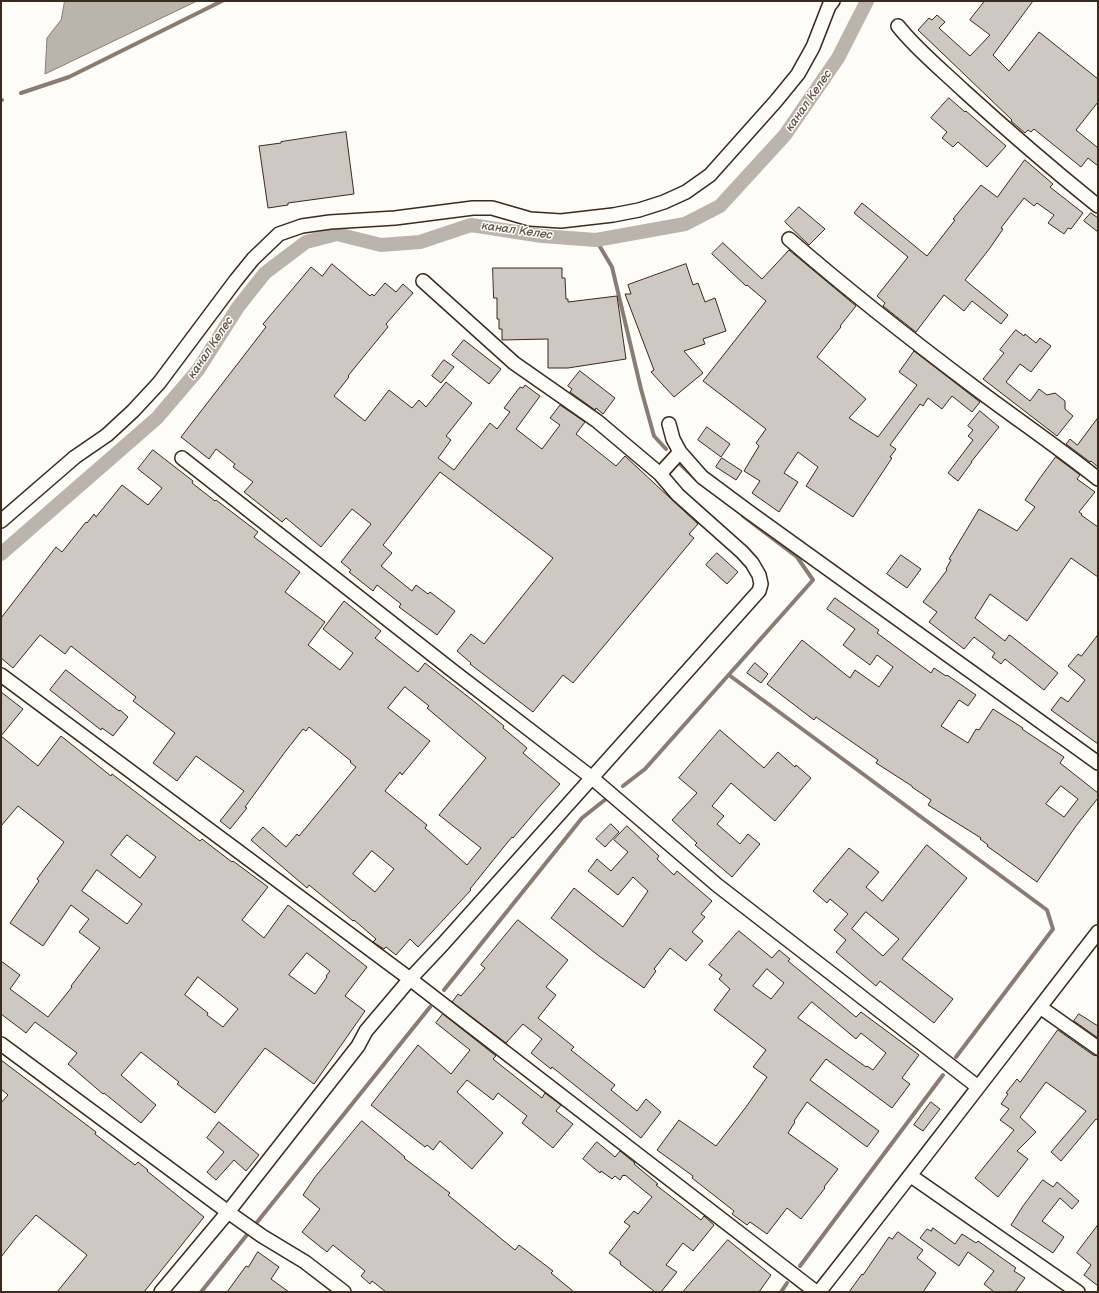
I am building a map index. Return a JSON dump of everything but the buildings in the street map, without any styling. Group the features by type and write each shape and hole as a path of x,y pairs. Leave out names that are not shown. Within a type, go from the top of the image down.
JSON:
{"street":[{"path":"1,521 75,457 107,435 133,411 159,383 253,259 279,234 302,226 330,222 395,218 473,208 492,208 530,219 561,221 613,216 664,202 686,192 710,175 776,101 798,74 812,47 829,6 833,1"},
{"path":"898,26 911,42 993,117 1098,206"},
{"path":"789,239 900,330 979,391 1064,452 1098,479"},
{"path":"161,1292 228,1212 358,1046 366,1031 410,979 759,591 761,584 759,575 752,563 742,552 678,495 660,474 597,421 514,363 422,281"},
{"path":"669,424 680,452 702,477 1098,763"},
{"path":"660,474 680,452"},
{"path":"182,458 453,671 591,777 717,885 978,1087"},
{"path":"1,675 410,979 817,1292 911,1176 1098,932"},
{"path":"1040,1007 1098,1048"},
{"path":"1,1044 228,1212 262,1236 305,1262 344,1292"},
{"path":"911,1176 1078,1292"}],"shaded area":[{"path":"65,1 197,1 45,74 47,38 61,20"}],"waterway":[{"path":"21,93 69,77 222,1"},
{"name":"канал Келес","path":"1,554 157,418 198,370 238,307 265,273 306,242 337,234 381,245 420,242 471,225 542,236 596,240 685,224 720,206 785,135 838,58 867,1"},
{"path":"596,240 612,267 641,389 654,436 666,449"},
{"path":"681,465 697,480"},
{"path":"623,786 645,769 813,580 797,557 743,516"},
{"path":"729,675 1047,910 1053,929 956,1057"},
{"path":"444,990 582,818 606,799"},
{"path":"201,1292 430,1007"},
{"path":"800,1266 943,1075"},
{"path":"781,1292 787,1283"}]}
